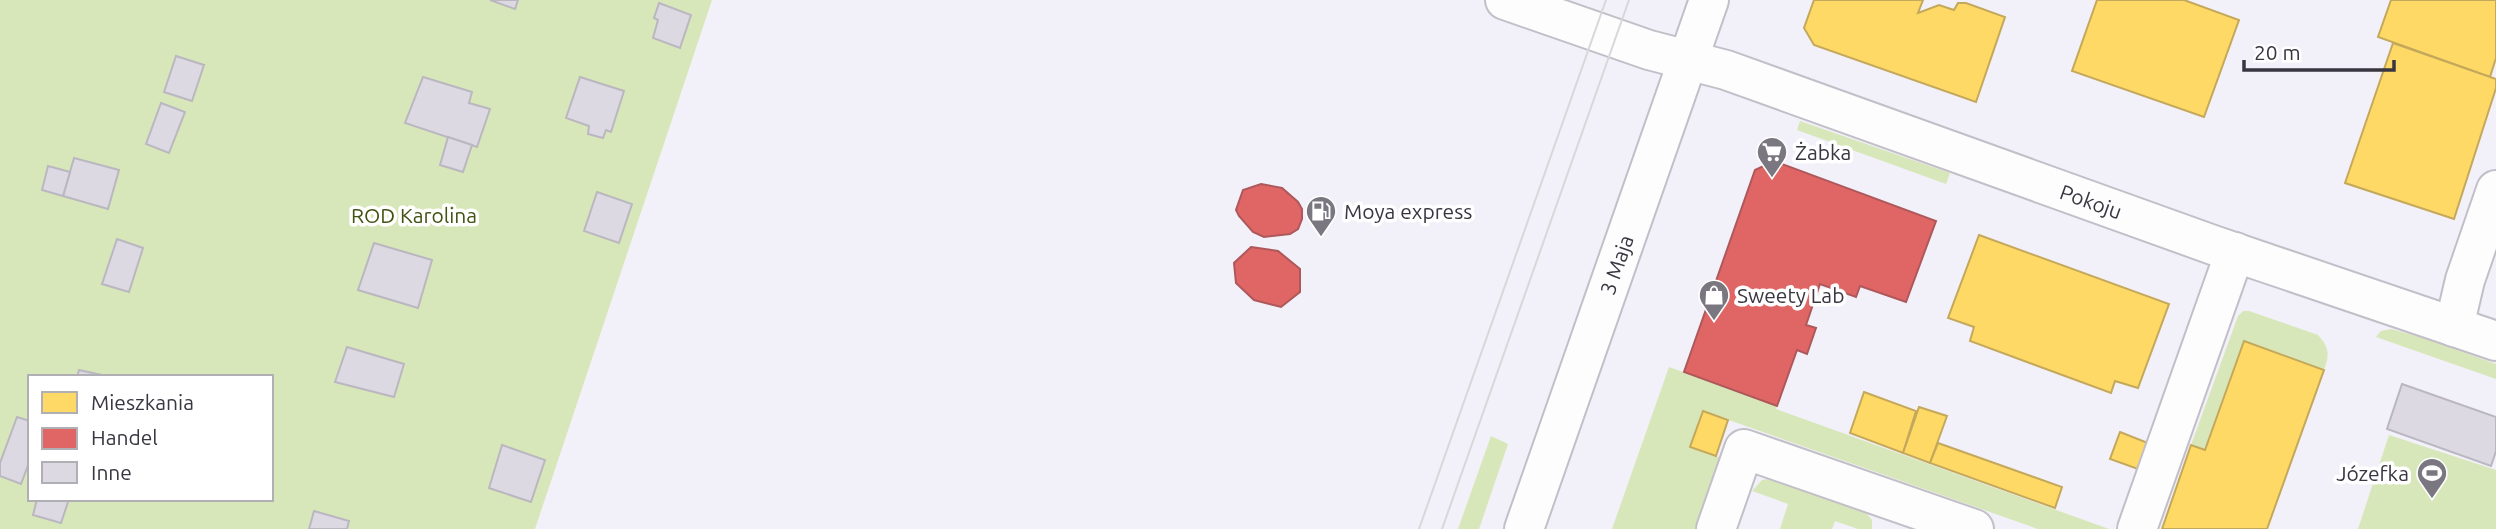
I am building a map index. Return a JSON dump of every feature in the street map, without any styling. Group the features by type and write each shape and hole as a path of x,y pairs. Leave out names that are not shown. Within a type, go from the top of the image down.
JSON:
{"street":[{"name":"Pokoju","path":"1504,0 1615,39 1737,74 2235,252 2496,341"},
{"name":"3 Maja","path":"1524,529 1709,0"},
{"path":"2454,327 2465,280 2496,190"},
{"path":"2137,529 2235,252"},
{"path":"1716,529 1744,449 1895,516 1974,529"}],"green space":[{"name":"ROD Karolina","path":"0,0 712,0 535,529 0,529"},
{"path":"1800,121 1950,173 1946,184 1797,130"},
{"path":"2243,311 2318,335 2327,351 2326,364 2324,370 2244,341 2205,450 2191,445 2238,316"},
{"path":"2391,329 2496,364 2496,379 2376,337 2381,331"},
{"path":"1669,367 1777,406 1776,409 2109,529 2038,529 1703,411 1690,447 1724,459 1698,529 1612,529"},
{"name":"Józefka","path":"2389,435 2496,470 2496,529 2358,529"},
{"path":"1491,436 1508,444 1479,529 1458,529"},
{"path":"1773,478 1863,509 1872,520 1872,529 1858,529 1835,521 1832,529 1780,529 1788,504 1752,491 1762,480"}],"building: Mieszkania":[{"path":"1814,0 1923,0 1918,13 1939,5 1954,10 1958,3 1966,3 2005,17 1976,102 1814,45 1804,28"},
{"path":"2097,0 2184,0 2239,20 2204,117 2072,71"},
{"path":"2391,0 2496,0 2496,58 2490,77 2378,37"},
{"path":"2393,43 2496,79 2496,88 2454,219 2345,183"},
{"path":"1979,235 2169,304 2138,388 2115,381 2111,393 1970,341 1974,327 1948,318"},
{"path":"2244,341 2324,370 2267,529 2162,529 2191,445 2205,450"},
{"path":"1864,392 1916,411 1903,453 1850,433"},
{"path":"1919,407 1947,416 1930,463 1903,453"},
{"path":"1703,411 1728,420 1716,456 1690,447"},
{"path":"2120,432 2148,443 2138,469 2110,459"},
{"path":"1938,443 2062,487 2055,508 1930,463"}],"building: Handel":[{"path":"1774,161 1936,221 1906,302 1860,286 1856,297 1820,284 1806,325 1816,328 1807,354 1797,350 1777,406 1684,372 1755,170"},
{"path":"1261,184 1282,188 1298,202 1302,209 1302,219 1298,229 1290,234 1264,237 1253,232 1239,216 1236,210 1243,190"},
{"path":"1251,247 1278,251 1300,269 1300,292 1281,307 1254,300 1236,283 1234,263"}],"building: Inne":[{"path":"490,0 518,0 515,9"},
{"path":"659,3 691,15 680,48 653,38 658,20 654,18"},
{"path":"176,56 204,65 192,101 164,92"},
{"path":"423,77 472,92 469,103 490,109 477,147 405,123"},
{"path":"580,77 624,91 611,132 606,130 603,138 588,134 589,126 566,118"},
{"path":"161,103 185,112 169,153 146,144"},
{"path":"448,137 472,145 463,172 440,165"},
{"path":"74,158 119,170 108,209 63,196"},
{"path":"48,166 70,172 63,196 42,190"},
{"path":"597,192 632,204 619,243 584,231"},
{"path":"117,239 143,248 129,292 102,284"},
{"path":"374,243 432,260 418,308 358,290"},
{"path":"347,347 404,364 394,397 335,382"},
{"path":"79,370 102,375 78,375"},
{"path":"2402,384 2496,417 2496,451 2491,466 2387,429"},
{"path":"17,417 28,420 28,465 21,484 0,476 0,463"},
{"path":"502,445 545,460 531,502 489,488"},
{"path":"36,501 68,501 61,523 33,515"},
{"path":"314,511 349,521 347,529 309,529"}],"tram line":[{"path":"1419,529 1606,0"},
{"path":"1442,529 1629,0"}],"place":[{"name":"Żabka","path":"1772,179"},
{"name":"Moya express","path":"1321,238"},
{"name":"Sweety Lab","path":"1714,322"},
{"name":"Józefka","path":"2432,500"}]}
